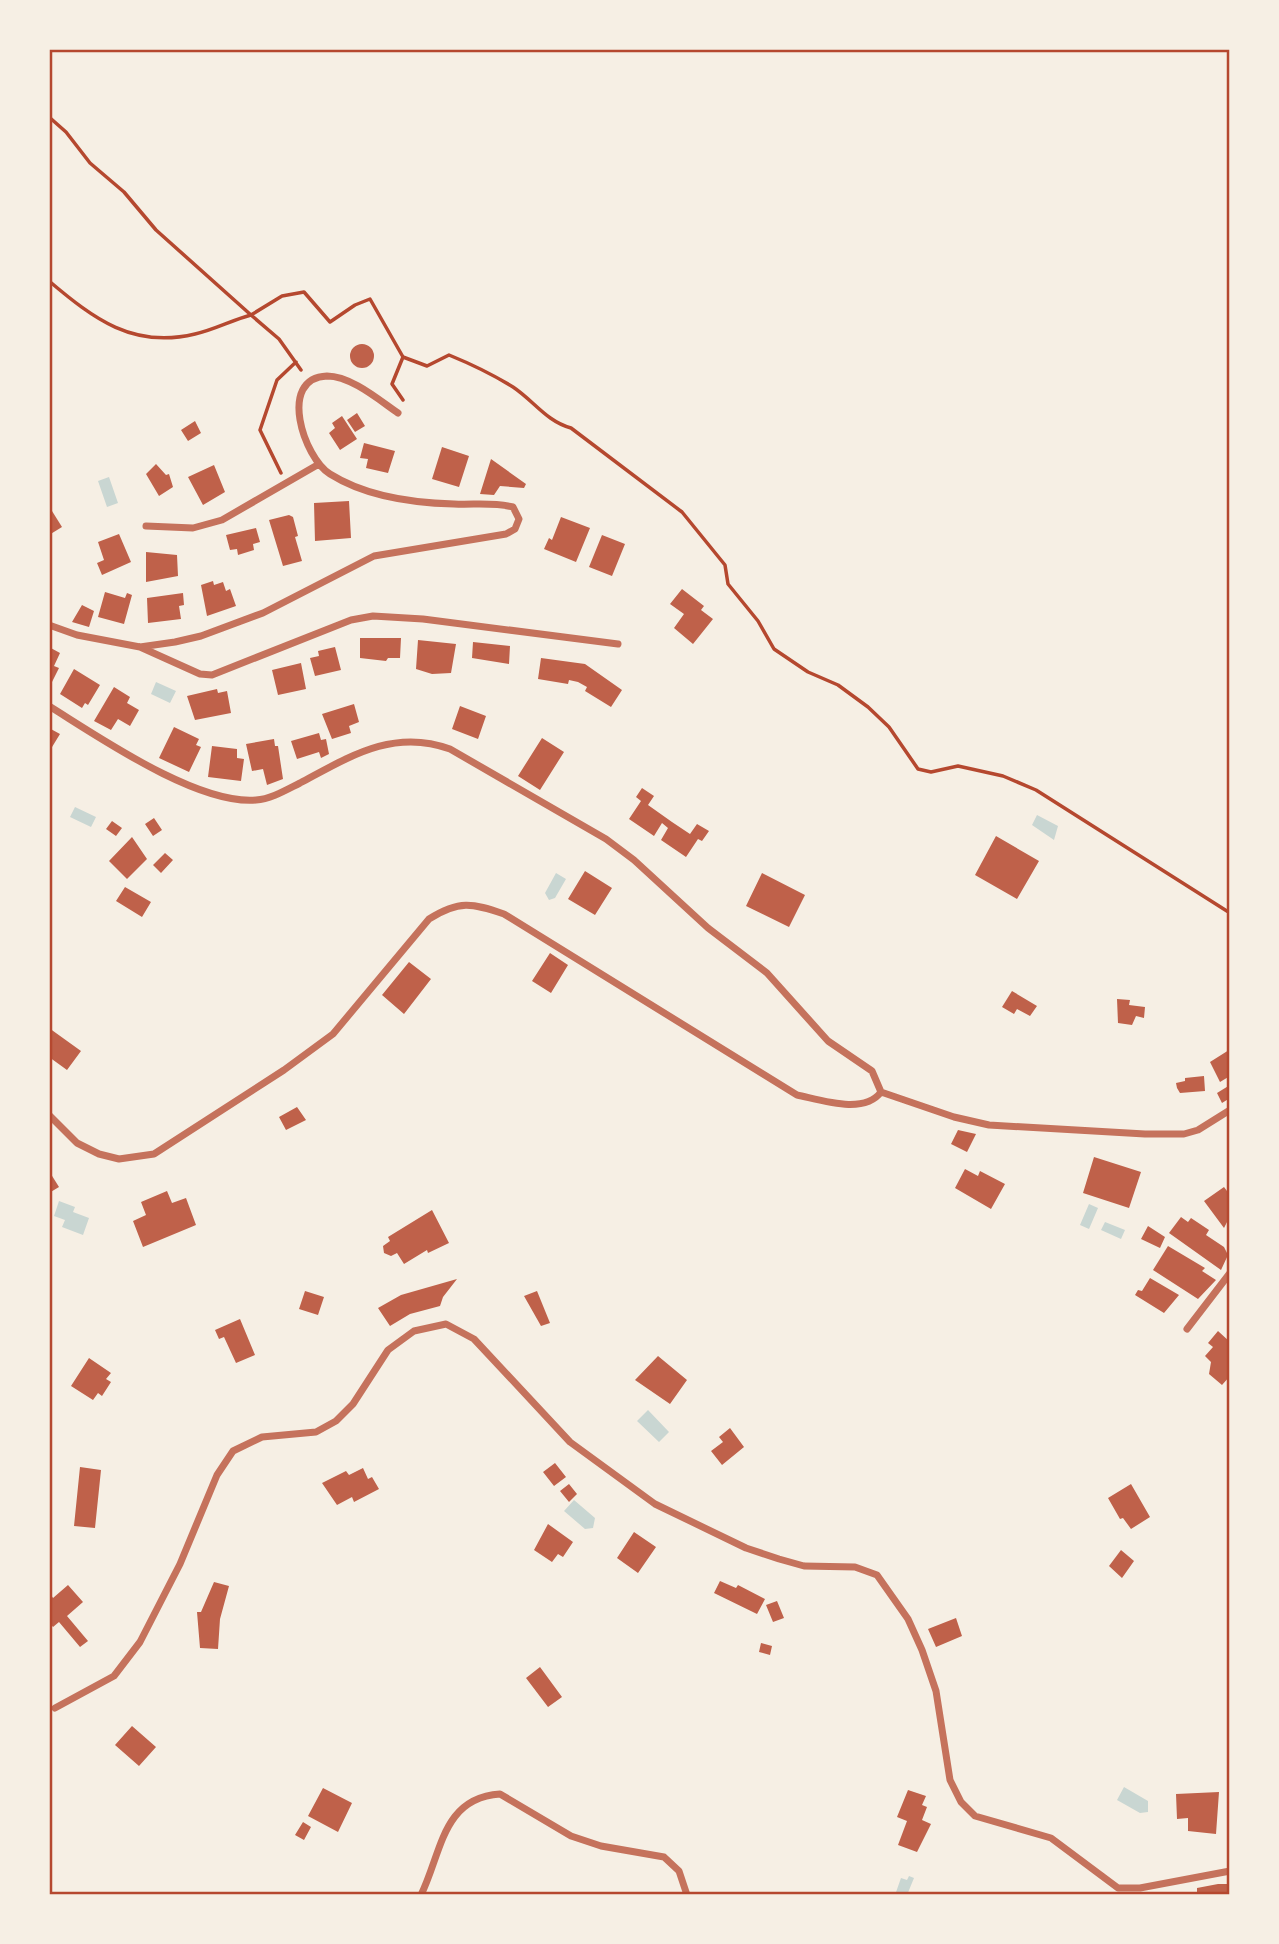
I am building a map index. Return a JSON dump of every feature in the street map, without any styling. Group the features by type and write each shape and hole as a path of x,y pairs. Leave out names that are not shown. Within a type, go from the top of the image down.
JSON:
{"street":[{"path":"140,647 201,636 231,626 374,556 506,534 515,529 518,524 517,512 513,507 443,504 388,495 346,482 328,472 319,464 299,416 300,394 309,382 331,376 361,389 398,413"},
{"path":"146,526 193,528 208,525 235,514 319,464"},
{"path":"49,625 65,632 140,647 200,674 212,675 351,620 373,616 423,618 618,644"},
{"path":"49,706 174,778 201,790 239,800 269,797 339,761 382,744 423,741 450,749 596,833 634,860 708,928 773,978 828,1041 872,1071 881,1092 944,1114 989,1125 1184,1134 1198,1130 1230,1110"},
{"path":"49,1115 77,1143 99,1154 135,1159 154,1154 284,1070 332,1034 360,1006 429,919 450,906 475,904 504,914 797,1095 834,1103 862,1102 871,1101 881,1092"},
{"path":"1187,1329 1218,1293 1230,1273"},
{"path":"55,1708 114,1675 140,1642 180,1564 217,1475 233,1451 262,1437 316,1432 336,1421 353,1405 388,1350 414,1331 446,1324 474,1339 570,1442 655,1504 746,1548 779,1559 804,1566 855,1567 877,1575 908,1619 922,1650 936,1691 950,1780 961,1802 975,1816 1051,1838 1101,1878 1118,1888 1140,1888 1230,1871"},
{"path":"421,1895 451,1818 475,1800 500,1794 570,1836 601,1846 664,1857 679,1871 687,1895"}],"path":[{"path":"49,117 66,132 90,163 124,192 156,230 279,339 309,382"},
{"path":"49,281 116,329 145,338 166,340 197,334 251,315 282,296 304,292 330,322 355,304 370,299 403,356 427,366 449,355 476,366 515,388 555,424 571,428 682,512 725,565 728,584 758,621 774,649 808,673 838,685 868,707 889,727 918,769 931,772 958,766 1003,776 1036,790 1230,914"},
{"path":"398,413 404,407 403,399 392,384 403,356"},
{"path":"287,483 260,430 277,380 296,362"}],"shaded area":[{"path":"109,477 118,503 107,507 98,481"},
{"path":"156,682 176,691 170,703 151,694"},
{"path":"75,807 96,817 91,827 70,817"},
{"path":"1037,815 1058,826 1054,840 1032,825"},
{"path":"556,873 566,879 555,898 549,900 545,893"},
{"path":"59,1201 75,1207 73,1212 89,1218 83,1235 62,1227 65,1220 54,1216"},
{"path":"1089,1204 1098,1208 1089,1229 1080,1225"},
{"path":"1105,1222 1125,1230 1121,1239 1101,1230"},
{"path":"648,1410 669,1432 659,1442 637,1421"},
{"path":"574,1500 595,1518 593,1528 585,1529 564,1511"},
{"path":"1124,1787 1148,1801 1148,1812 1140,1813 1117,1800"},
{"path":"909,1876 914,1878 907,1895 895,1895 901,1878 907,1880"}],"building":[{"path":"362,344 373,351 374,356 367,367 362,368 351,361 350,356 357,345"},
{"path":"357,413 365,426 355,432 347,420"},
{"path":"342,416 357,439 340,450 329,433 335,428 332,423"},
{"path":"195,421 201,433 188,441 181,430"},
{"path":"364,443 395,451 388,473 366,468 368,459 360,458"},
{"path":"442,447 469,456 459,487 432,479"},
{"path":"491,459 526,484 524,488 500,486 494,495 480,494"},
{"path":"156,464 166,475 169,474 173,487 159,496 146,474"},
{"path":"214,465 225,492 203,505 188,477"},
{"path":"349,501 351,538 315,541 314,503"},
{"path":"52,511 62,527 49,535 49,513"},
{"path":"289,515 293,517 302,561 283,566 269,520"},
{"path":"561,517 590,528 576,562 544,549 549,538 552,540"},
{"path":"256,528 260,542 253,544 254,550 238,555 237,549 230,550 226,535"},
{"path":"119,534 131,562 102,575 97,563 104,560 98,542"},
{"path":"602,535 625,544 612,576 589,567"},
{"path":"146,552 177,555 178,576 146,582"},
{"path":"213,581 214,585 223,582 226,591 230,589 236,606 207,616 201,585"},
{"path":"682,589 704,606 701,610 713,619 693,644 674,628 684,614 670,604"},
{"path":"105,592 125,598 127,593 132,595 124,624 98,617"},
{"path":"183,593 184,605 179,606 181,619 148,623 147,598"},
{"path":"82,605 94,611 89,627 72,622"},
{"path":"360,638 401,638 400,658 388,658 386,661 360,658"},
{"path":"418,640 456,644 451,673 432,674 416,669"},
{"path":"473,642 510,646 509,664 472,658"},
{"path":"49,647 60,653 54,666 59,668 49,688"},
{"path":"335,647 341,670 315,676 310,658 319,656 318,651"},
{"path":"541,658 585,664 622,690 611,707 585,691 587,687 578,682 569,680 568,684 538,679"},
{"path":"301,663 306,689 278,695 272,670"},
{"path":"74,669 100,685 88,705 85,703 82,708 60,694"},
{"path":"114,687 130,697 127,703 139,710 130,726 118,719 111,730 94,721"},
{"path":"217,689 218,693 227,691 231,713 195,720 187,696"},
{"path":"354,704 359,722 349,726 351,733 332,739 322,714"},
{"path":"460,706 486,716 478,739 452,729"},
{"path":"174,727 199,739 196,745 201,747 189,772 159,758"},
{"path":"49,728 60,734 49,752"},
{"path":"319,733 321,740 326,739 329,754 321,758 319,752 297,759 291,741"},
{"path":"542,738 564,752 540,790 518,776"},
{"path":"274,739 275,746 278,746 283,779 267,785 263,769 252,771 246,744"},
{"path":"212,746 237,749 237,758 244,759 241,781 208,777"},
{"path":"642,788 654,796 648,805 690,834 697,824 709,831 702,841 698,839 686,857 661,840 668,828 662,823 654,836 629,819 641,801 636,797"},
{"path":"154,818 162,830 153,836 145,824"},
{"path":"112,821 122,828 116,836 106,829"},
{"path":"996,836 1039,861 1017,899 975,875"},
{"path":"132,837 147,859 127,879 109,861"},
{"path":"165,853 173,860 161,873 153,865"},
{"path":"585,871 612,888 595,915 568,899"},
{"path":"762,873 805,895 789,927 746,906"},
{"path":"125,887 151,902 142,917 116,901"},
{"path":"550,953 568,965 551,993 532,981"},
{"path":"409,962 431,979 404,1014 382,995"},
{"path":"1012,991 1037,1006 1030,1016 1017,1009 1014,1014 1002,1007"},
{"path":"1117,999 1130,1000 1129,1005 1145,1007 1144,1018 1136,1016 1132,1025 1118,1023"},
{"path":"49,1028 81,1051 67,1070 49,1057"},
{"path":"1229,1050 1230,1076 1220,1082 1210,1062"},
{"path":"1204,1076 1205,1091 1180,1093 1177,1088 1176,1083 1185,1081 1185,1078"},
{"path":"1230,1085 1230,1098 1222,1103 1217,1093"},
{"path":"297,1107 306,1120 286,1130 279,1117"},
{"path":"958,1130 976,1134 967,1152 951,1144"},
{"path":"1094,1157 1141,1172 1129,1208 1083,1193"},
{"path":"965,1169 978,1176 980,1171 1005,1184 991,1209 955,1188"},
{"path":"49,1171 59,1187 49,1193"},
{"path":"1224,1187 1230,1195 1230,1216 1224,1228 1204,1201"},
{"path":"167,1191 172,1203 186,1198 196,1225 143,1247 133,1221 146,1215 141,1202"},
{"path":"432,1210 449,1243 428,1253 427,1250 404,1264 397,1253 391,1256 384,1253 383,1246 390,1241 388,1237"},
{"path":"1181,1217 1188,1222 1191,1218 1209,1230 1206,1235 1224,1247 1228,1255 1221,1270 1169,1233"},
{"path":"1148,1226 1165,1237 1160,1248 1141,1239"},
{"path":"1168,1246 1205,1268 1202,1271 1216,1280 1198,1299 1153,1270"},
{"path":"1150,1278 1179,1295 1164,1313 1135,1295 1138,1290 1142,1291"},
{"path":"457,1279 443,1297 440,1306 410,1314 390,1326 378,1308 401,1295"},
{"path":"305,1291 324,1297 318,1315 299,1309"},
{"path":"537,1291 550,1323 541,1326 524,1296"},
{"path":"240,1319 255,1355 236,1363 224,1337 219,1339 215,1330"},
{"path":"1218,1331 1230,1342 1230,1376 1222,1385 1209,1374 1211,1362 1205,1356 1213,1347 1208,1343"},
{"path":"658,1356 687,1380 670,1404 635,1380"},
{"path":"89,1358 111,1373 106,1379 111,1382 102,1396 98,1393 93,1400 71,1386"},
{"path":"730,1428 744,1447 722,1465 711,1451 723,1442 719,1437"},
{"path":"555,1463 566,1477 554,1486 543,1472"},
{"path":"80,1467 101,1470 95,1528 74,1526"},
{"path":"363,1468 368,1479 372,1477 379,1489 354,1502 352,1497 337,1505 322,1483 346,1471 349,1475"},
{"path":"569,1484 577,1494 569,1502 560,1491"},
{"path":"1131,1484 1150,1517 1131,1529 1123,1518 1120,1519 1108,1498"},
{"path":"548,1524 573,1542 563,1557 558,1554 552,1562 534,1550"},
{"path":"634,1532 656,1547 638,1573 617,1558"},
{"path":"1121,1550 1134,1561 1122,1578 1109,1566"},
{"path":"720,1581 736,1588 738,1585 765,1599 757,1614 714,1593"},
{"path":"214,1582 229,1586 220,1619 218,1649 200,1648 197,1612 201,1612"},
{"path":"68,1585 83,1602 67,1616 88,1641 80,1647 59,1622 53,1627 49,1622 49,1592 53,1598"},
{"path":"777,1601 784,1618 773,1622 766,1605"},
{"path":"956,1618 962,1636 936,1647 928,1629"},
{"path":"761,1643 772,1646 770,1655 759,1652"},
{"path":"540,1667 562,1697 548,1707 526,1678"},
{"path":"132,1726 156,1747 139,1766 115,1745"},
{"path":"323,1788 352,1803 338,1832 308,1816"},
{"path":"908,1790 926,1796 922,1805 927,1807 922,1820 931,1824 917,1852 898,1845 907,1821 897,1817"},
{"path":"1219,1792 1216,1834 1188,1831 1188,1818 1177,1819 1176,1794"},
{"path":"303,1822 311,1827 304,1840 295,1835"},
{"path":"1230,1884 1230,1895 1197,1895 1197,1888"}]}
